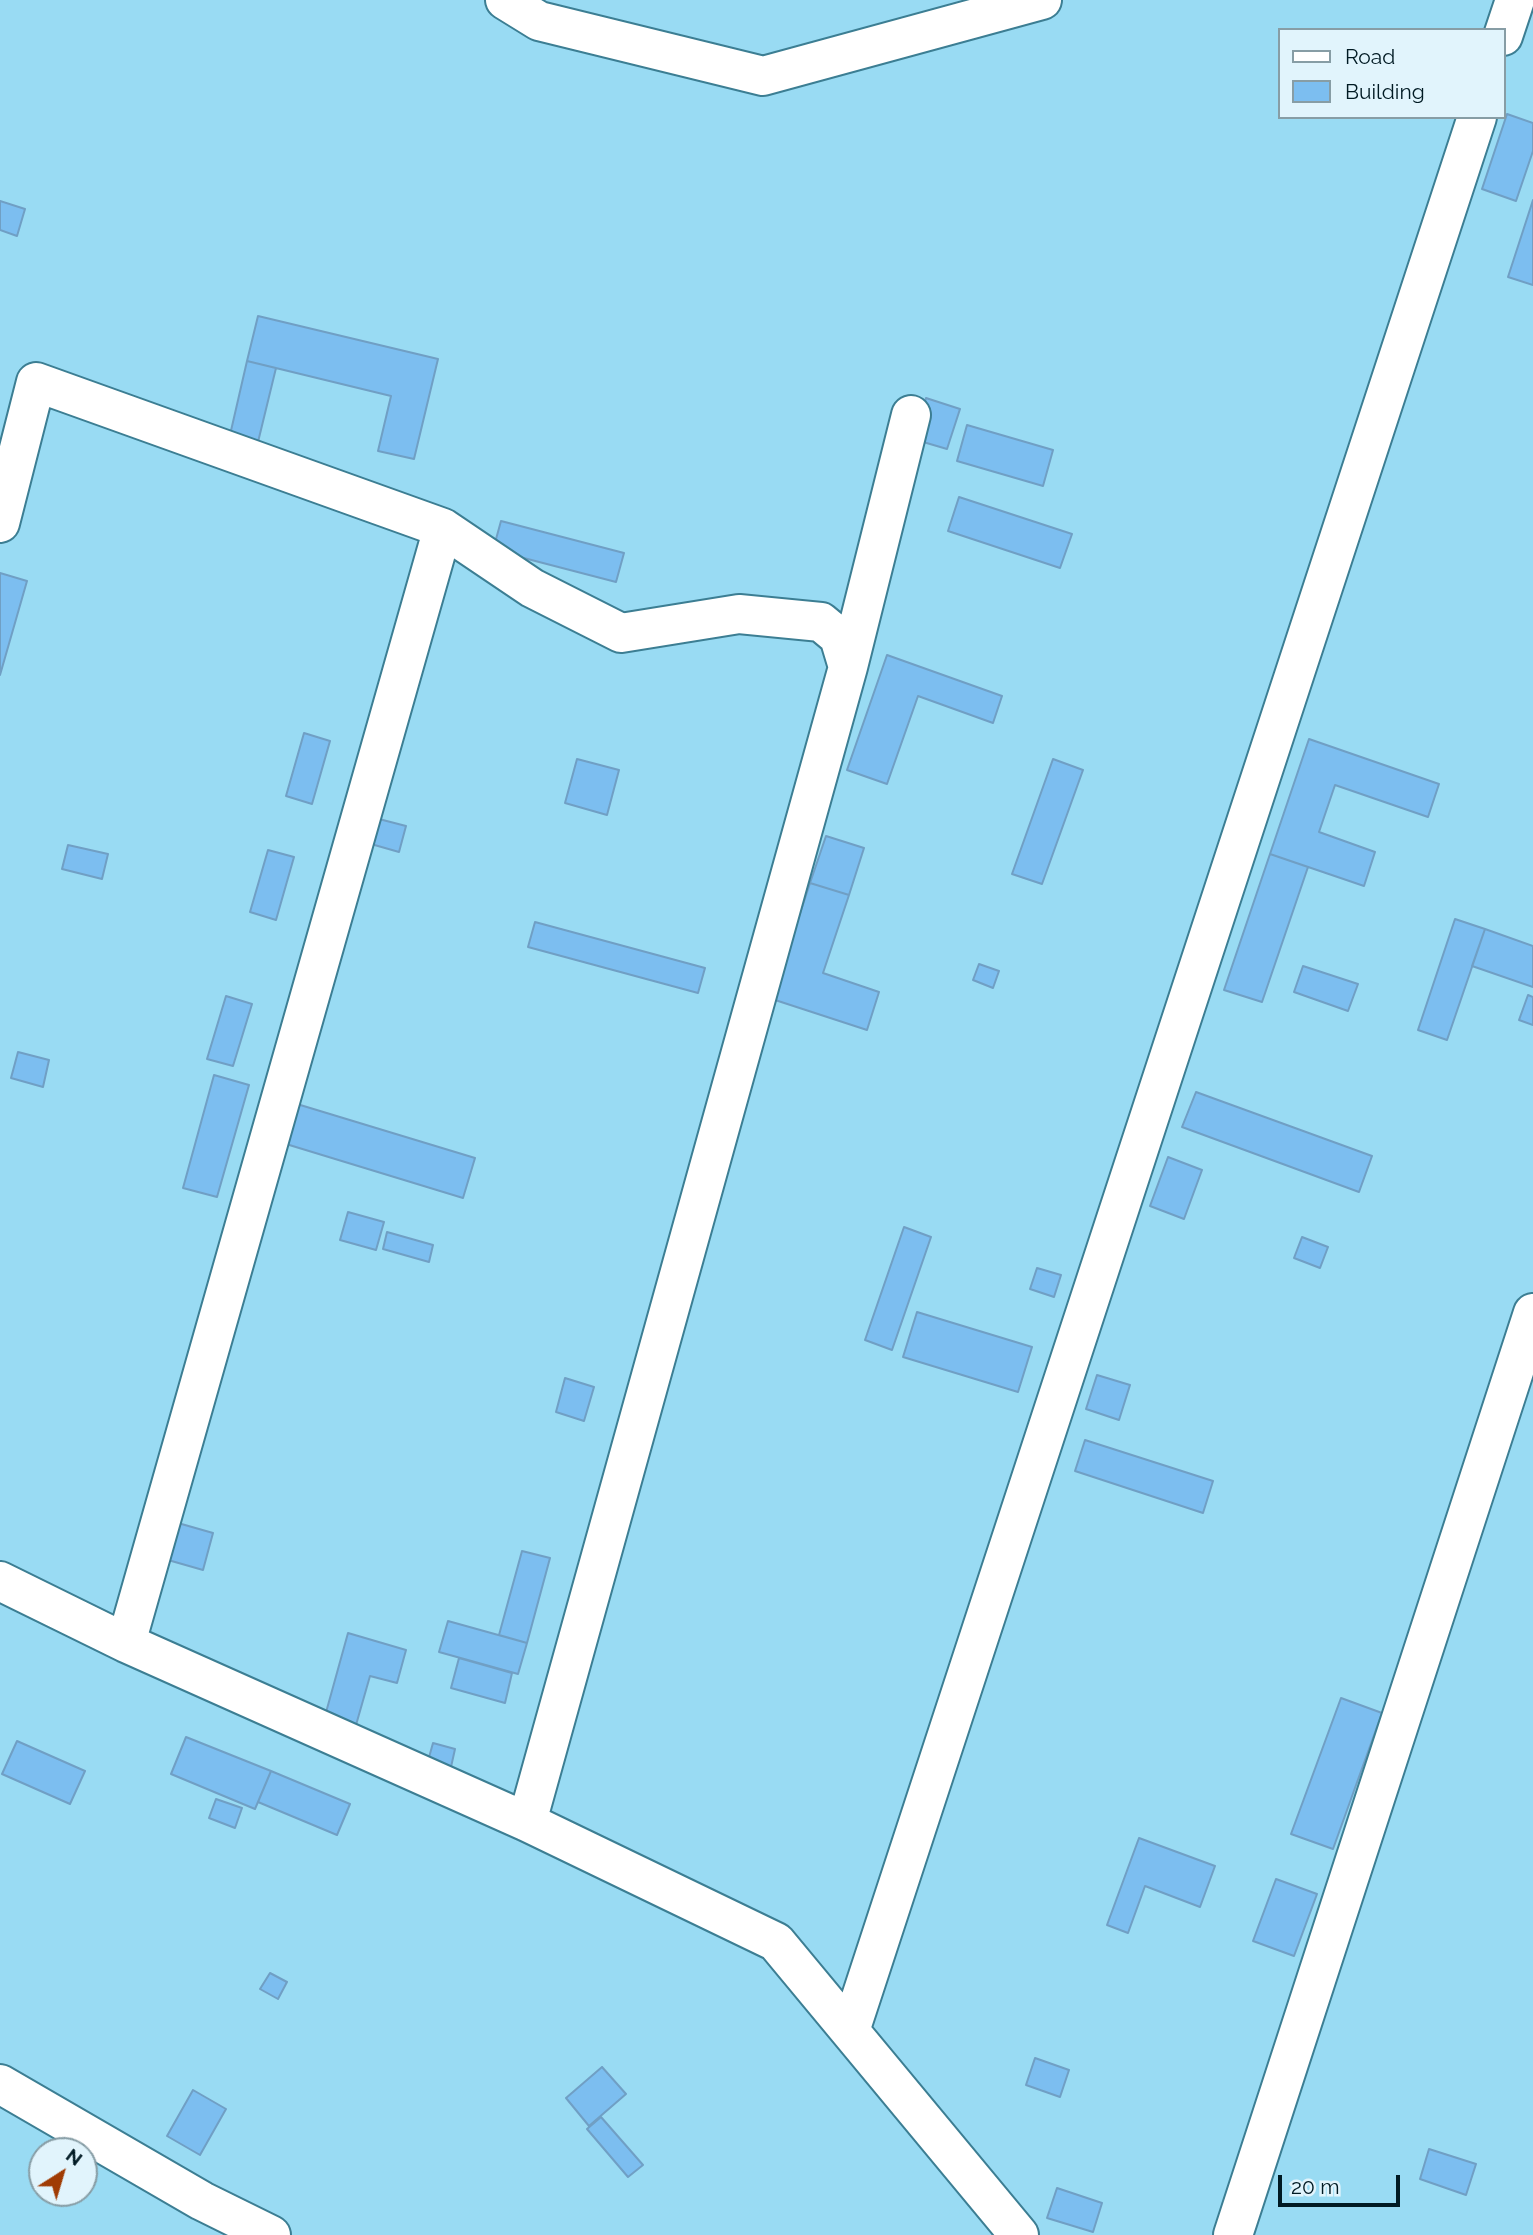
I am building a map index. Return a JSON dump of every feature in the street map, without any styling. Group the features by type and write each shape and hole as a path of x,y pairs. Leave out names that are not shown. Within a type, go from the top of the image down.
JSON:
{"street":[{"path":"505,0 539,21 762,76 1042,0"},
{"path":"1505,30 1515,0"},
{"path":"850,2031 1475,119"},
{"path":"0,523 36,382 443,528 532,588 621,633 739,614 821,622 839,637 848,667"},
{"path":"527,1822 848,667 911,415"},
{"path":"125,1643 443,528"},
{"path":"1233,2235 1533,1313"},
{"path":"0,1581 125,1643 527,1822 776,1942 1019,2235"},
{"path":"0,2084 202,2201 271,2235"}],"building":[{"path":"1507,114 1533,123 1533,151 1516,201 1482,189"},
{"path":"1533,200 1533,285 1508,277"},
{"path":"0,201 25,209 17,236 0,230"},
{"path":"258,316 438,359 414,459 378,451 391,396 247,361"},
{"path":"247,361 276,368 258,442 230,435"},
{"path":"926,398 960,409 947,449 913,439"},
{"path":"967,425 1053,450 1043,486 957,461"},
{"path":"959,497 1072,534 1060,568 948,531"},
{"path":"501,521 624,553 616,582 493,550"},
{"path":"0,573 27,581 0,675"},
{"path":"887,655 1002,696 993,723 918,696 887,784 847,770"},
{"path":"304,733 330,741 312,804 286,796"},
{"path":"1309,739 1439,784 1428,817 1335,785 1319,832 1375,852 1364,886 1270,854"},
{"path":"577,759 619,770 607,815 565,803"},
{"path":"1053,759 1083,770 1042,884 1012,874"},
{"path":"379,819 406,826 399,852 371,844"},
{"path":"826,836 864,848 849,895 810,883"},
{"path":"68,845 108,854 102,879 62,869"},
{"path":"268,850 294,857 276,920 250,912"},
{"path":"1270,854 1308,867 1262,1002 1224,990"},
{"path":"810,883 849,895 823,973 879,992 867,1030 772,999"},
{"path":"1455,919 1485,929 1447,1040 1418,1030"},
{"path":"535,922 705,968 698,993 528,947"},
{"path":"1485,929 1533,946 1533,987 1472,966"},
{"path":"979,964 999,971 993,988 973,980"},
{"path":"1303,966 1358,984 1348,1011 1294,992"},
{"path":"1528,995 1533,997 1533,1025 1519,1020"},
{"path":"226,996 252,1004 233,1066 207,1059"},
{"path":"18,1052 49,1060 43,1087 11,1078"},
{"path":"214,1075 249,1085 217,1197 183,1188"},
{"path":"1196,1092 1372,1156 1359,1192 1182,1127"},
{"path":"297,1104 475,1158 463,1198 286,1144"},
{"path":"1168,1157 1202,1170 1184,1219 1150,1206"},
{"path":"348,1212 384,1222 376,1250 340,1240"},
{"path":"904,1227 931,1237 892,1350 865,1340"},
{"path":"387,1232 433,1245 429,1262 383,1249"},
{"path":"1302,1237 1328,1247 1320,1268 1294,1258"},
{"path":"1037,1268 1061,1275 1054,1297 1030,1289"},
{"path":"917,1312 1032,1347 1018,1392 903,1357"},
{"path":"1097,1375 1130,1385 1119,1420 1086,1409"},
{"path":"565,1378 594,1387 584,1421 556,1412"},
{"path":"1085,1440 1213,1481 1203,1513 1075,1471"},
{"path":"178,1523 213,1533 203,1570 168,1560"},
{"path":"522,1551 550,1558 527,1643 499,1635"},
{"path":"448,1621 527,1643 518,1674 439,1652"},
{"path":"348,1633 406,1650 397,1683 370,1676 356,1725 325,1716"},
{"path":"459,1658 512,1673 505,1703 451,1688"},
{"path":"1341,1698 1382,1713 1333,1849 1291,1834"},
{"path":"186,1737 271,1771 255,1809 171,1774"},
{"path":"17,1741 85,1771 70,1804 2,1774"},
{"path":"433,1743 455,1749 451,1767 428,1761"},
{"path":"271,1771 350,1804 337,1835 258,1802"},
{"path":"216,1799 242,1808 235,1828 209,1818"},
{"path":"1139,1838 1215,1866 1200,1907 1145,1886 1128,1933 1107,1925"},
{"path":"1276,1879 1317,1894 1294,1956 1253,1941"},
{"path":"270,1973 287,1982 278,1999 260,1989"},
{"path":"1035,2058 1069,2070 1060,2097 1026,2085"},
{"path":"602,2067 626,2094 589,2126 566,2098"},
{"path":"193,2090 226,2109 200,2155 167,2136"},
{"path":"601,2117 643,2165 628,2177 587,2129"},
{"path":"1429,2149 1476,2164 1466,2195 1420,2179"},
{"path":"1057,2188 1102,2203 1093,2232 1047,2218"}]}
